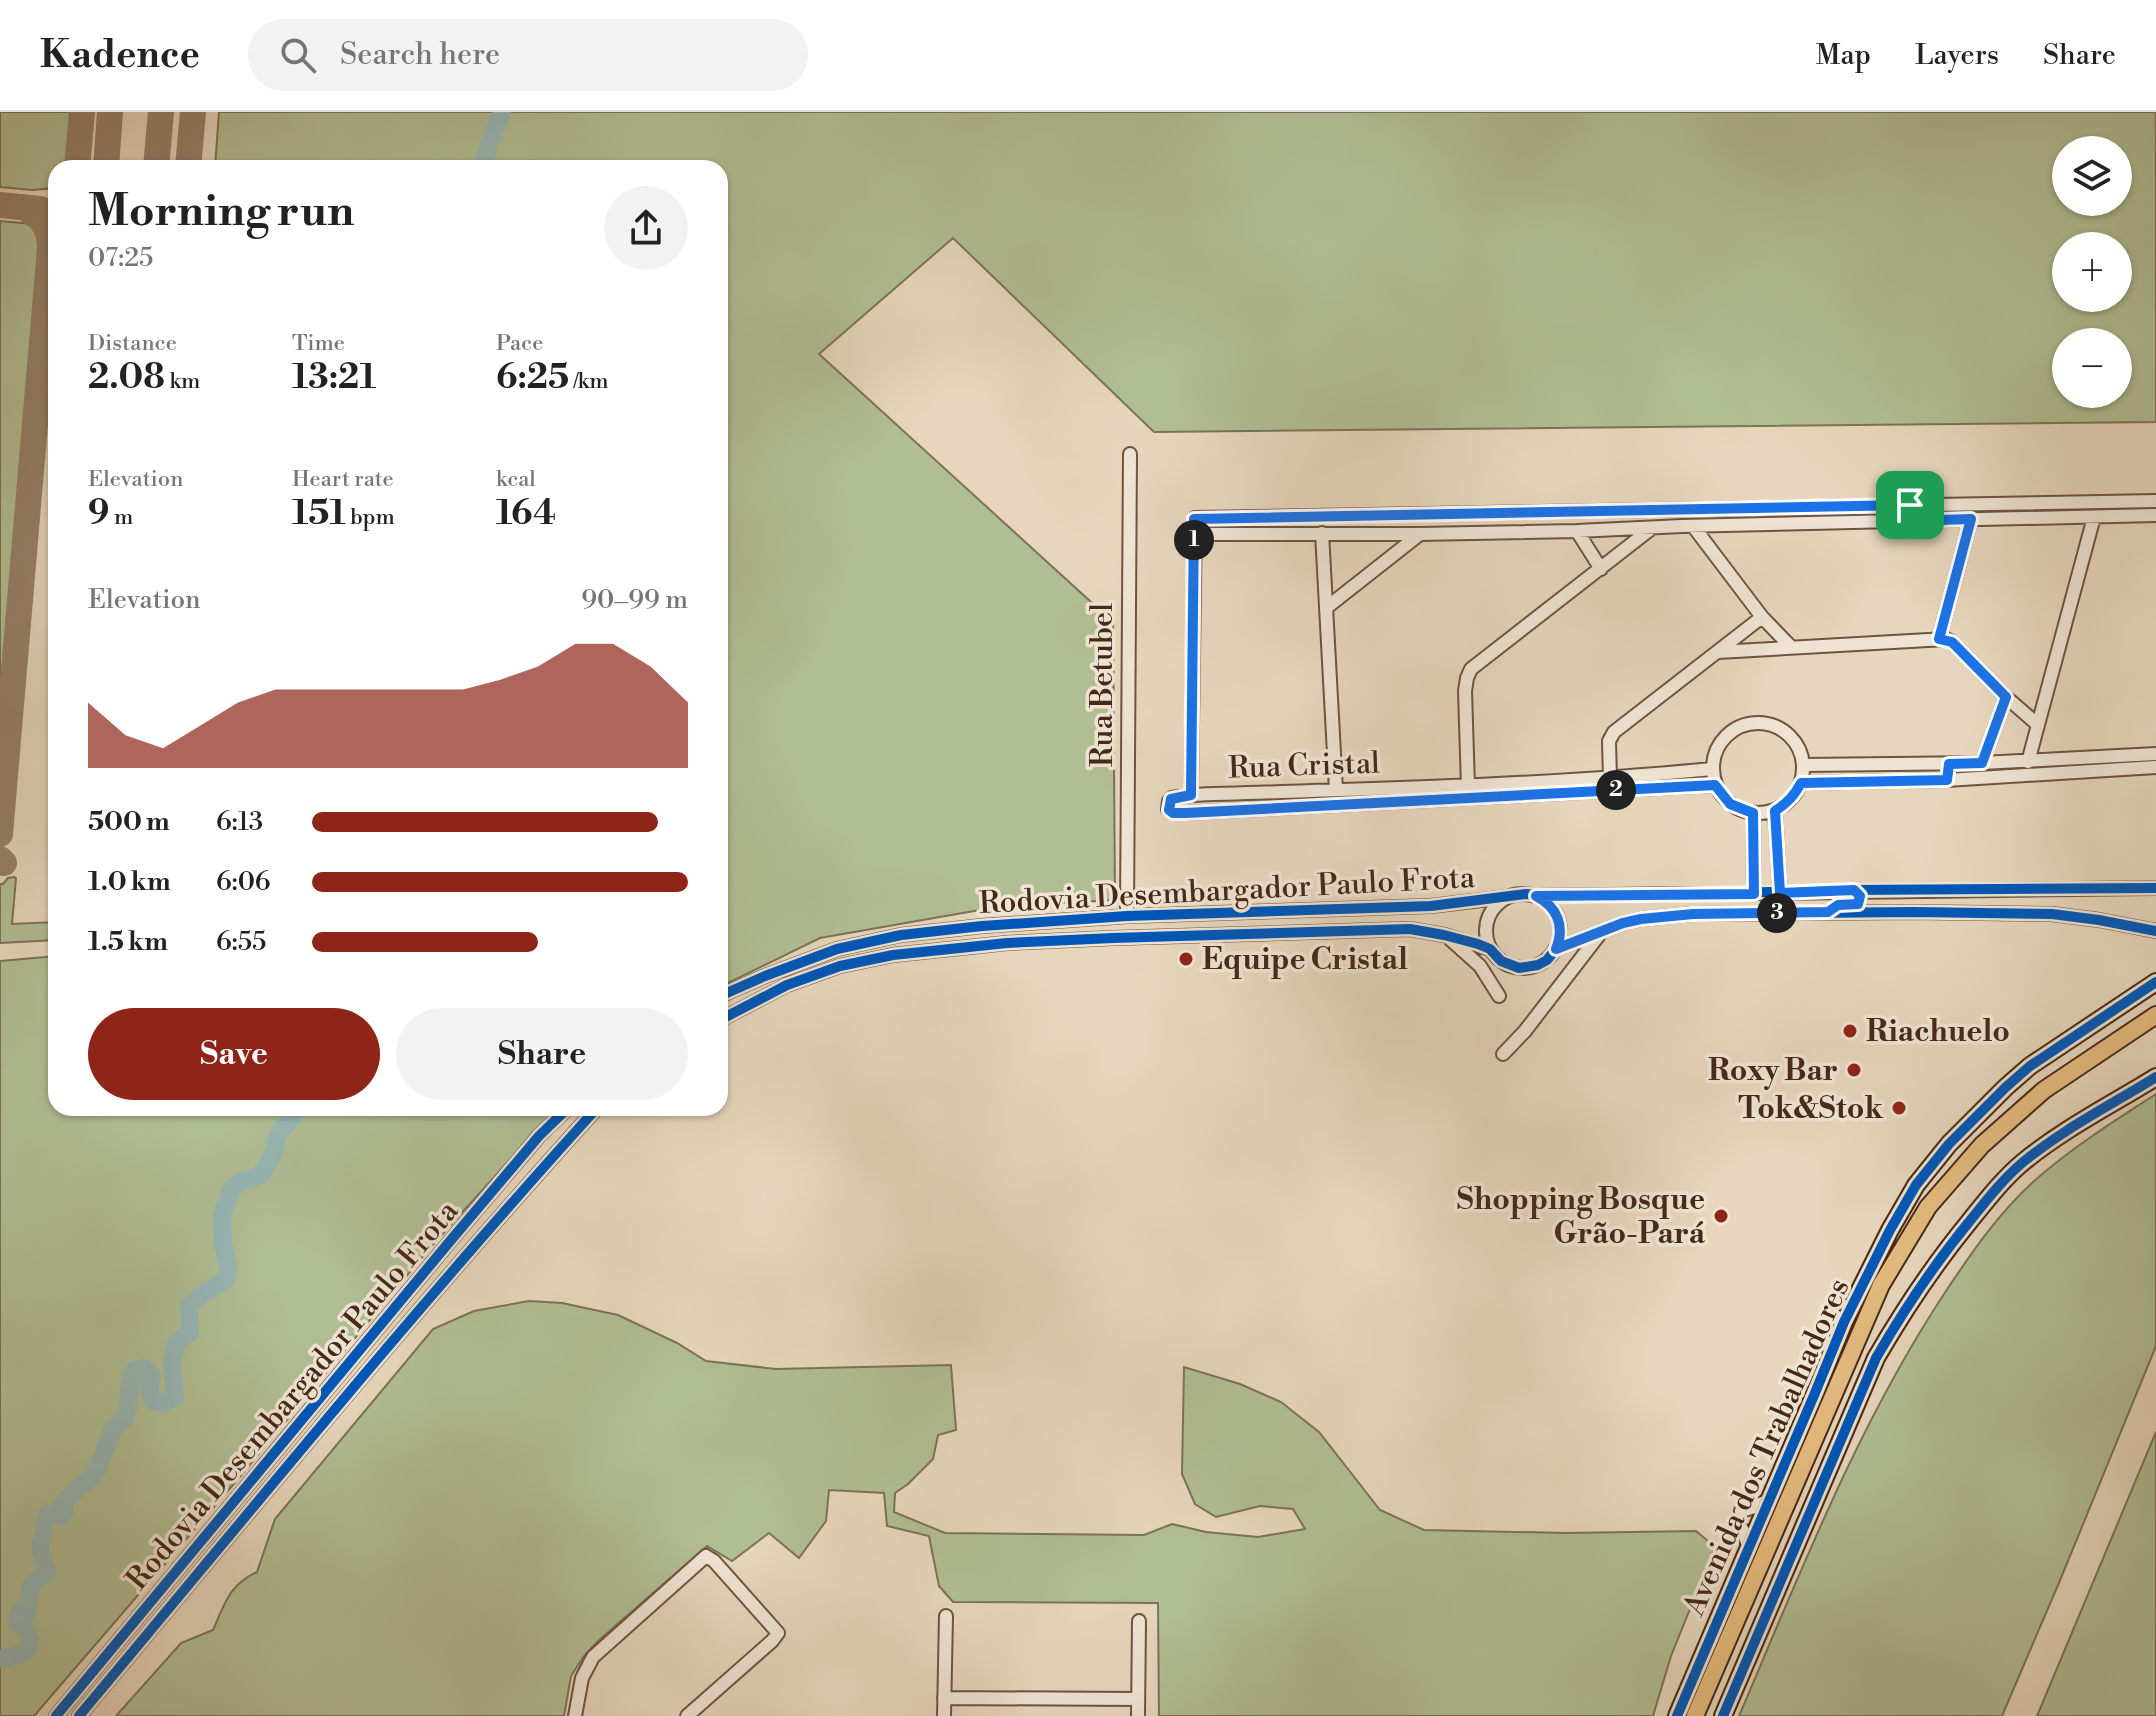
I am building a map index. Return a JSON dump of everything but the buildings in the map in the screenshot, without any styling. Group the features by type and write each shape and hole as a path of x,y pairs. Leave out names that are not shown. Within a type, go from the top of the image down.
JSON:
{"main road":[{"name":"Avenida dos Trabalhadores","path":"1677,1716 1844,1322 1916,1185 1949,1144 2030,1066 2156,982"},
{"path":"1695,1716 1881,1285 1928,1207 1982,1145 2044,1090 2156,1015"},
{"path":"1723,1716 1876,1358 1907,1303 1998,1185 2021,1164 2067,1130 2156,1077"}],"street":[{"name":"Rua Betubel","path":"1127,916 1130,454"},
{"path":"1191,795 1194,519 2156,501"},
{"path":"2036,518 2039,503"},
{"path":"1909,521 1910,505"},
{"path":"1715,509 1717,526"},
{"path":"1559,511 1559,531"},
{"path":"1342,515 1343,533"},
{"path":"1194,534 1577,531 2156,515"},
{"path":"2028,762 2094,517"},
{"path":"1939,639 1971,519"},
{"path":"1693,526 1762,617 1791,647"},
{"path":"1468,787 1465,691 1471,669 1652,528"},
{"path":"1577,531 1601,569"},
{"path":"1322,533 1336,790"},
{"path":"1326,608 1420,534"},
{"path":"1610,779 1609,741 1614,732 1762,617"},
{"path":"1718,652 1939,639 1952,642 2037,724"},
{"path":"1982,763 2006,697"},
{"path":"1764,723 1779,728 1791,737 1800,750 1803,765 1801,783 1786,804 1775,811 1753,813 1730,804 1715,785 1712,769 1714,753 1734,729 1764,723"},
{"path":"1801,783 1947,780 2105,763 2156,754"},
{"path":"1803,765 2028,762 2156,767"},
{"path":"1947,780 1949,764"},
{"name":"Rua Cristal","path":"1712,769 1539,788 1265,809 1176,813 1169,811 1168,805 1171,799 1191,795 1468,787 1539,788 1715,785"},
{"path":"1264,793 1265,809"},
{"path":"1775,811 1780,893"},
{"path":"1753,813 1754,894"},
{"path":"1536,896 1556,914 1561,931 1556,949 1547,960 1529,968 1519,968 1501,961 1490,949 1486,929 1487,919 1498,903 1507,897 1526,894 2156,888"},
{"path":"1828,912 1838,905 1858,904 1860,896 1854,890"},
{"name":"Rodovia Desembargador Paulo Frota","path":"728,992 837,949 901,935 1127,916 1417,907 1507,897"},
{"path":"1556,949 1623,923 1693,914 2052,914 2156,931"},
{"name":"Rodovia Desembargador Paulo Frota","path":"728,1016 787,985 840,966 893,955 1007,943 1113,943 1410,929 1444,935 1490,949"},
{"path":"1503,1054 1525,1031 1601,932"},
{"path":"1444,935 1480,966 1499,996"},
{"name":"Rodovia Desembargador Paulo Frota","path":"56,1716 470,1217 560,1116"},
{"name":"Rodovia Desembargador Paulo Frota","path":"79,1716 423,1306 590,1116"},
{"path":"1748,1547 1739,1517 1770,1499"},
{"path":"575,1716 582,1678 593,1657 706,1556 714,1561 778,1633 695,1714"},
{"path":"944,1716 946,1616"},
{"path":"1138,1716 1139,1621"},
{"path":"944,1698 1138,1699"}],"green space":[{"path":"0,112 78,112 72,160 48,160 48,189 0,187"},
{"path":"219,112 2156,112 2156,422 1154,432 953,238 819,354 1113,622 1115,900 997,907 820,938 728,983 728,160 216,160"},
{"path":"0,221 33,224 41,236 0,715"},
{"path":"8,878 16,878 12,924 48,922 48,940 0,943 0,884"},
{"path":"48,957 48,1116 550,1116 428,1250 238,1479 34,1716 0,1716 0,961"},
{"path":"2156,1094 2156,1346 2002,1716 1739,1716 1833,1498 1886,1392 1946,1291 1997,1220 2020,1194 2077,1147"},
{"path":"529,1301 562,1303 618,1315 677,1343 706,1361 776,1369 951,1365 956,1430 938,1435 933,1459 895,1493 894,1512 945,1533 1144,1535 1172,1524 1206,1532 1258,1537 1305,1529 1293,1509 1260,1506 1216,1517 1195,1504 1182,1474 1184,1367 1240,1384 1281,1402 1319,1432 1380,1510 1424,1530 1566,1533 1696,1531 1715,1547 1671,1656 1653,1716 1159,1716 1158,1603 953,1602 939,1586 929,1536 887,1526 884,1493 829,1490 826,1521 799,1558 769,1533 732,1561 707,1546 584,1656 571,1676 564,1716 116,1716 181,1643 213,1630 234,1589 257,1572 275,1519 433,1329 474,1311"},
{"path":"2156,1432 2156,1716 2037,1716"}],"waterway":[{"path":"485,160 502,112"},
{"path":"0,1659 20,1654 29,1648 30,1639 25,1626 17,1622 19,1612 28,1611 32,1585 47,1572 40,1549 47,1515 62,1516 65,1511 61,1505 92,1478 113,1428 126,1416 135,1370 145,1368 152,1376 149,1389 154,1401 163,1403 175,1397 172,1364 176,1343 190,1333 189,1306 226,1280 228,1266 222,1215 232,1188 261,1175 274,1152 279,1132 293,1116"}],"taxiway":[{"path":"78,160 82,112"},
{"path":"107,160 110,112"},
{"path":"157,160 161,112"},
{"path":"189,160 193,112"},
{"path":"0,205 40,209"},
{"path":"23,207 43,223 48,234"},
{"path":"0,834 48,271"},
{"path":"0,859 4,863"}],"cycle path":[{"path":"728,992 837,949 901,935 982,926 1127,916 1431,906 1526,894 1558,897 1854,890 2156,888"},
{"path":"728,1016 787,985 840,966 893,955 1007,943 1410,929 1478,944 1490,949 1501,961 1519,968 1538,965 1556,949 1623,923 1693,914 2052,914 2156,931"},
{"path":"1677,1716 1844,1322 1916,1185 1949,1144 2030,1066 2156,982"},
{"path":"1723,1716 1876,1358 1920,1288 1988,1199 2022,1163 2071,1128 2156,1077"},
{"path":"56,1716 451,1240 560,1116"},
{"path":"79,1716 400,1333 590,1116"}],"place":[{"name":"Equipe Cristal","path":"1186,959"},
{"name":"Riachuelo","path":"1850,1031"},
{"name":"Roxy Bar","path":"1854,1070"},
{"name":"Tok&Stok","path":"1899,1108"},
{"name":"Shopping Bosque Grão-Pará","path":"1721,1216"}],"route":[{"path":"1910,505 1909,521 1971,519 1939,639 1952,642 2006,697 1982,763 1949,764 1947,780 1801,783 1795,795 1775,811 1780,893 1854,890 1860,896 1858,904 1838,905 1828,912 1693,914 1641,919 1556,949 1560,922 1551,906 1536,896 1754,894 1753,813 1730,804 1715,785 1186,813 1169,810 1168,805 1173,797 1191,795 1194,519 1910,505"}]}
